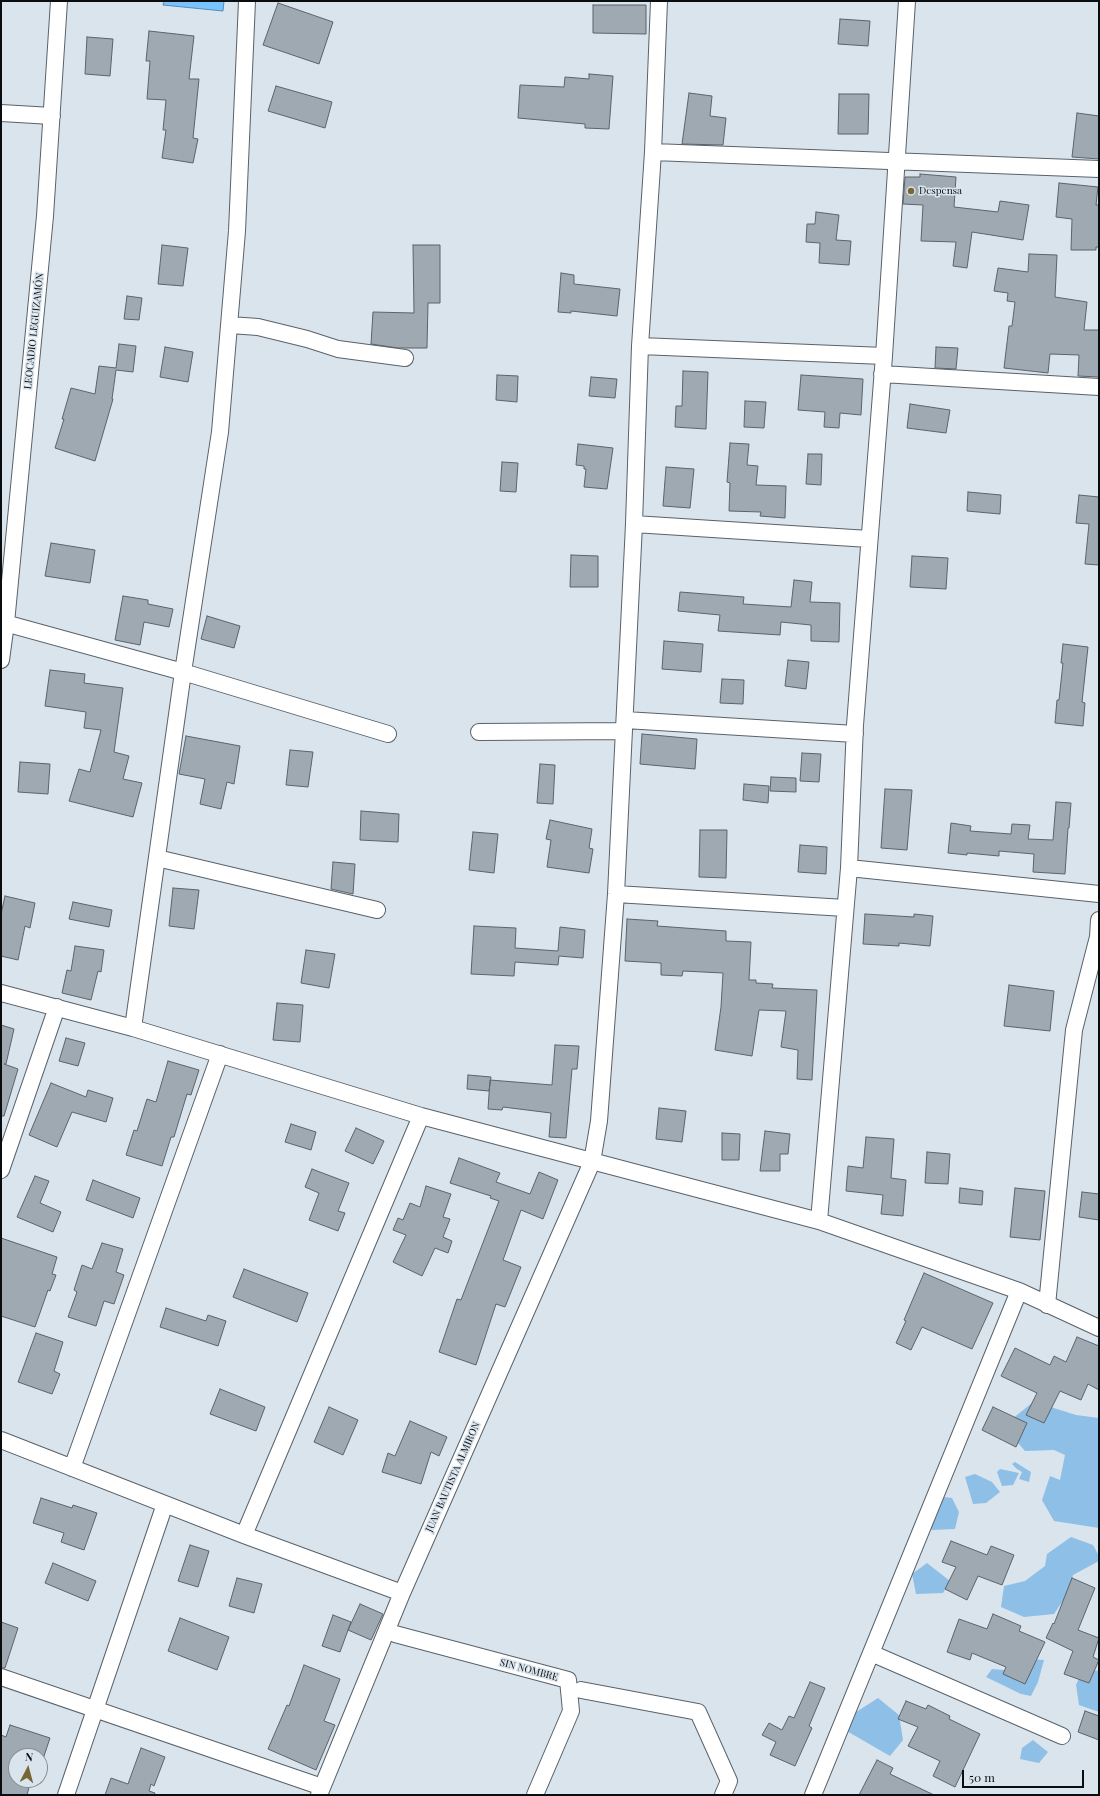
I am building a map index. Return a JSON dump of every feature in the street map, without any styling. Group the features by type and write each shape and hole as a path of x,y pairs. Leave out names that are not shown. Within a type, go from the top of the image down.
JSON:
{"street":[{"name":"LEOCADIO LEGUIZAMÓN","path":"1,660 46,216 59,1"},
{"path":"133,1028 183,672 220,432 237,231 247,1"},
{"name":"JUAN BAUTISTA ALMIRON","path":"321,1791 402,1593 592,1162 599,1121 616,894 634,524 640,346 654,152 659,1"},
{"path":"819,1221 849,868 855,734 884,356 907,1"},
{"path":"1,113 52,116"},
{"path":"654,152 1099,169"},
{"path":"230,325 258,327 307,339 338,349 406,358"},
{"path":"640,346 884,356"},
{"path":"882,374 1099,387"},
{"path":"634,524 869,539"},
{"path":"4,622 183,672 388,734"},
{"path":"479,732 624,726 855,734"},
{"path":"157,858 376,910"},
{"path":"849,868 1099,894"},
{"path":"616,894 845,908"},
{"path":"1047,1304 1074,1030 1098,937 1099,920"},
{"path":"1,993 133,1028 421,1116 819,1221 1019,1291 1099,1328"},
{"path":"1,1170 57,1007"},
{"path":"72,1468 220,1054"},
{"path":"244,1535 421,1116"},
{"path":"813,1795 1019,1291"},
{"path":"1,1440 244,1535 402,1593"},
{"path":"66,1795 165,1504"},
{"name":"SIN NOMBRE","path":"395,1634 568,1680 571,1711 535,1795"},
{"path":"871,1653 1062,1736"},
{"path":"1,1677 95,1709 321,1791"},
{"path":"581,1690 698,1712 726,1788"}],"shaded area":[{"path":"164,1 224,1 223,11 163,5"},
{"path":"1032,1403 1038,1403 1076,1415 1099,1418 1099,1528 1054,1521 1042,1500 1050,1476 1060,1480 1065,1455 1054,1450 1025,1451 1011,1435 1012,1419"},
{"path":"1015,1462 1031,1472 1029,1482 1019,1479 1022,1472 1012,1464"},
{"path":"1000,1469 1019,1473 1013,1485 1002,1486 997,1472"},
{"path":"975,1474 992,1482 1000,1492 986,1503 973,1504 965,1477"},
{"path":"929,1495 952,1498 959,1512 955,1529 932,1530 922,1517"},
{"path":"1071,1537 1093,1545 1099,1556 1099,1561 1073,1575 1068,1593 1054,1614 1024,1617 1001,1607 1004,1586 1025,1581 1045,1566 1047,1554"},
{"path":"927,1563 950,1581 943,1593 916,1594 912,1574"},
{"path":"1028,1659 1044,1660 1038,1682 1031,1696 1021,1694 986,1677 992,1669 1017,1671"},
{"path":"1083,1669 1099,1671 1099,1712 1079,1705 1076,1685"},
{"path":"878,1698 899,1715 903,1740 890,1756 845,1730 850,1716"},
{"path":"1033,1740 1048,1752 1039,1763 1020,1759 1022,1748"}],"building":[{"path":"278,3 333,22 319,64 263,45"},
{"path":"593,5 646,5 646,34 593,33"},
{"path":"840,19 870,21 868,46 838,44"},
{"path":"149,31 194,36 189,79 199,79 193,138 198,139 193,163 162,158 166,130 163,130 166,100 147,99 150,61 146,61"},
{"path":"87,37 113,39 110,76 85,74"},
{"path":"589,74 613,76 609,129 585,128 585,124 518,118 520,85 564,87 565,77 589,79"},
{"path":"276,86 332,102 325,128 268,111"},
{"path":"689,93 712,96 710,116 726,118 723,145 682,144"},
{"path":"839,94 869,94 868,134 838,134"},
{"path":"1077,113 1099,116 1099,159 1072,157"},
{"path":"920,174 956,177 954,207 998,212 1000,201 1029,205 1023,240 972,232 967,268 953,266 956,242 921,241 923,205 903,204 905,177 920,177"},
{"path":"1059,183 1098,187 1096,205 1099,205 1099,247 1096,247 1096,250 1071,250 1072,219 1056,217"},
{"path":"816,212 839,215 836,240 851,241 849,265 819,263 820,243 806,242 807,224 815,224"},
{"path":"162,245 188,248 183,286 158,284"},
{"path":"413,245 440,245 440,303 428,303 427,348 398,348 371,344 373,312 414,313"},
{"path":"1029,254 1057,255 1055,297 1087,302 1084,330 1099,330 1099,377 1078,376 1079,355 1050,354 1048,373 1004,368 1009,326 1012,326 1015,302 1007,301 1008,293 994,291 998,268 1028,272"},
{"path":"561,273 574,275 574,284 620,289 617,316 571,311 571,313 558,312"},
{"path":"127,296 142,298 139,320 124,319"},
{"path":"119,344 136,346 133,372 116,370 113,399 95,461 55,448 64,419 62,419 71,388 95,394 99,366 116,368"},
{"path":"165,347 193,352 188,382 160,377"},
{"path":"936,347 958,348 956,369 935,368"},
{"path":"683,371 708,372 706,429 675,427 676,406 682,406"},
{"path":"497,375 518,376 517,402 496,400"},
{"path":"801,375 863,379 861,415 840,413 839,428 824,427 825,412 798,410"},
{"path":"591,377 617,379 615,398 589,396"},
{"path":"745,401 766,402 764,428 744,427"},
{"path":"910,404 950,410 946,433 907,428"},
{"path":"730,443 749,444 747,465 758,466 756,485 786,486 785,518 760,516 761,512 729,511 730,483 727,482"},
{"path":"578,444 613,448 607,489 584,487 586,469 584,469 584,466 576,465"},
{"path":"808,454 822,454 821,485 806,484"},
{"path":"502,462 518,463 516,492 500,491"},
{"path":"666,467 694,469 690,508 663,506"},
{"path":"968,492 1001,495 1000,514 967,511"},
{"path":"1079,495 1099,497 1099,565 1085,564 1089,524 1076,523"},
{"path":"51,543 95,550 90,583 45,576"},
{"path":"571,555 598,556 598,587 570,587"},
{"path":"912,556 948,558 946,589 910,587"},
{"path":"794,580 812,582 810,602 840,603 839,642 811,641 811,625 781,622 780,635 718,631 720,615 678,611 680,592 744,597 743,604 791,607"},
{"path":"123,596 148,600 148,604 173,609 169,627 144,622 140,645 115,640"},
{"path":"207,616 240,626 234,648 201,639"},
{"path":"664,641 703,644 701,672 662,669"},
{"path":"1063,644 1088,647 1082,702 1085,703 1083,726 1055,723 1063,663 1061,663"},
{"path":"788,660 809,662 806,689 785,686"},
{"path":"50,670 85,674 84,683 123,688 114,752 129,756 123,779 142,783 133,817 69,801 79,769 90,772 101,730 84,728 86,712 45,706"},
{"path":"722,679 744,680 743,704 720,703"},
{"path":"642,734 697,739 695,769 640,764"},
{"path":"186,736 240,746 234,784 227,782 221,809 200,804 205,779 179,774"},
{"path":"290,750 313,752 308,787 286,785"},
{"path":"802,753 821,754 819,782 800,781"},
{"path":"20,762 50,764 48,794 18,792"},
{"path":"540,764 555,765 553,804 537,803"},
{"path":"771,777 796,778 796,792 770,791"},
{"path":"744,784 769,786 768,803 743,800"},
{"path":"885,789 912,790 907,850 881,848"},
{"path":"1056,802 1071,803 1065,874 1033,872 1034,854 999,851 999,856 948,853 951,823 971,826 970,831 1011,834 1012,824 1030,825 1028,839 1053,840"},
{"path":"361,811 399,814 398,842 360,840"},
{"path":"550,820 592,829 589,848 593,849 589,873 547,867 551,840 546,839"},
{"path":"700,830 727,830 726,878 699,877"},
{"path":"473,832 498,834 494,873 469,870"},
{"path":"800,845 827,847 826,874 798,872"},
{"path":"333,862 355,864 353,894 331,889"},
{"path":"173,888 199,890 194,929 169,926"},
{"path":"5,896 35,903 30,928 25,926 18,960 1,956 1,914"},
{"path":"73,902 112,910 109,927 69,919"},
{"path":"865,914 914,917 914,914 933,916 930,946 899,943 899,946 863,944"},
{"path":"627,919 658,921 657,926 726,931 726,941 751,942 749,980 756,980 756,983 773,984 772,988 817,990 812,1080 797,1079 798,1050 781,1047 786,1011 759,1010 752,1056 715,1050 721,1007 723,973 683,971 682,976 661,975 661,963 625,961"},
{"path":"474,926 516,928 515,948 558,951 560,927 585,930 583,958 559,956 558,965 515,962 514,976 471,974"},
{"path":"75,946 104,950 101,972 98,971 91,1000 62,993 67,970 71,971"},
{"path":"306,950 335,954 329,988 301,983"},
{"path":"1009,985 1054,991 1050,1031 1004,1026"},
{"path":"277,1003 303,1005 300,1042 273,1040"},
{"path":"1,1025 14,1029 6,1064 4,1064 18,1069 4,1116 1,1116"},
{"path":"66,1038 85,1043 78,1066 59,1061"},
{"path":"555,1045 579,1046 577,1069 572,1069 566,1138 549,1137 551,1113 503,1107 502,1110 488,1109 490,1080 552,1085"},
{"path":"168,1061 199,1070 191,1095 187,1094 174,1137 171,1137 162,1166 126,1155 134,1130 137,1131 147,1099 156,1102"},
{"path":"468,1075 491,1077 489,1091 467,1089"},
{"path":"51,1083 86,1097 88,1090 113,1098 106,1122 72,1112 57,1147 29,1135"},
{"path":"659,1108 686,1111 682,1142 656,1139"},
{"path":"291,1124 316,1132 311,1150 285,1142"},
{"path":"356,1128 384,1141 373,1164 345,1151"},
{"path":"765,1131 790,1134 788,1154 780,1154 780,1171 760,1171"},
{"path":"722,1133 740,1134 739,1160 722,1160"},
{"path":"866,1137 894,1139 891,1178 906,1180 903,1216 881,1214 883,1195 846,1191 848,1166 863,1168"},
{"path":"927,1152 950,1154 948,1184 925,1183"},
{"path":"459,1158 500,1173 496,1182 530,1194 539,1172 558,1180 543,1219 521,1210 503,1260 521,1267 505,1307 496,1304 476,1365 439,1352 457,1299 461,1300 499,1201 490,1198 491,1196 450,1183"},
{"path":"312,1169 349,1183 338,1211 345,1213 338,1231 309,1220 319,1193 305,1187"},
{"path":"35,1176 49,1181 40,1203 61,1212 53,1232 17,1217"},
{"path":"93,1180 140,1198 133,1218 86,1200"},
{"path":"426,1186 451,1194 443,1217 450,1219 443,1237 452,1241 448,1253 435,1248 422,1276 393,1262 406,1235 393,1230 398,1218 403,1220 410,1203 420,1207"},
{"path":"960,1188 983,1191 982,1205 959,1203"},
{"path":"1015,1188 1045,1191 1040,1240 1010,1237"},
{"path":"1082,1192 1099,1194 1099,1220 1079,1217"},
{"path":"1,1238 57,1257 52,1274 56,1275 50,1291 48,1290 35,1327 1,1316"},
{"path":"102,1243 123,1249 116,1272 124,1275 114,1304 104,1301 96,1326 68,1317 77,1292 74,1290 82,1265 92,1269"},
{"path":"244,1269 308,1293 297,1322 233,1297"},
{"path":"924,1273 993,1303 972,1349 922,1327 911,1350 896,1343"},
{"path":"166,1308 206,1321 208,1315 226,1321 218,1346 160,1327"},
{"path":"36,1333 63,1342 54,1371 60,1374 52,1394 18,1382"},
{"path":"1077,1337 1099,1346 1099,1390 1088,1384 1081,1400 1060,1391 1044,1423 1026,1415 1037,1393 1001,1376 1015,1348 1050,1365 1054,1356 1066,1362"},
{"path":"220,1389 265,1407 256,1431 210,1414"},
{"path":"329,1407 358,1420 343,1455 314,1442"},
{"path":"993,1407 1027,1423 1016,1447 982,1430"},
{"path":"410,1421 447,1437 439,1456 431,1452 421,1484 382,1472 388,1453 395,1456"},
{"path":"41,1498 72,1508 73,1505 97,1513 84,1550 61,1542 64,1533 33,1523"},
{"path":"951,1541 987,1555 991,1546 1014,1555 1002,1585 978,1576 967,1600 945,1589 956,1567 942,1562"},
{"path":"190,1545 209,1551 198,1587 178,1581"},
{"path":"53,1563 96,1581 88,1601 45,1583"},
{"path":"237,1578 262,1584 254,1613 229,1606"},
{"path":"1072,1578 1095,1588 1078,1630 1099,1638 1093,1657 1099,1660 1089,1683 1064,1674 1073,1651 1046,1638 1053,1623 1054,1624"},
{"path":"360,1604 383,1614 371,1640 348,1630"},
{"path":"993,1614 1021,1626 1019,1631 1045,1642 1025,1684 1003,1674 1006,1667 972,1653 970,1660 947,1652 959,1619 987,1629"},
{"path":"333,1615 351,1622 340,1652 322,1646"},
{"path":"180,1618 229,1637 217,1670 168,1651"},
{"path":"1,1622 18,1628 5,1668 1,1668"},
{"path":"304,1665 340,1679 324,1721 335,1725 316,1770 268,1749 287,1705 289,1706"},
{"path":"810,1682 825,1688 809,1726 812,1728 795,1766 770,1755 776,1742 762,1735 769,1723 782,1730 789,1716 794,1718"},
{"path":"906,1701 926,1709 928,1705 950,1716 949,1719 980,1734 955,1787 933,1776 940,1761 908,1746 918,1727 898,1719"},
{"path":"1085,1711 1099,1716 1099,1740 1078,1732"},
{"path":"10,1725 50,1738 47,1748 8,1748 8,1788 29,1788 27,1795 1,1795 1,1735 6,1737"},
{"path":"141,1748 165,1757 154,1786 151,1784 149,1791 155,1793 154,1795 105,1795 111,1778 128,1784"},
{"path":"877,1760 893,1768 890,1774 934,1795 859,1795"}],"place":[{"name":"Despensa","path":"911,191"}]}
